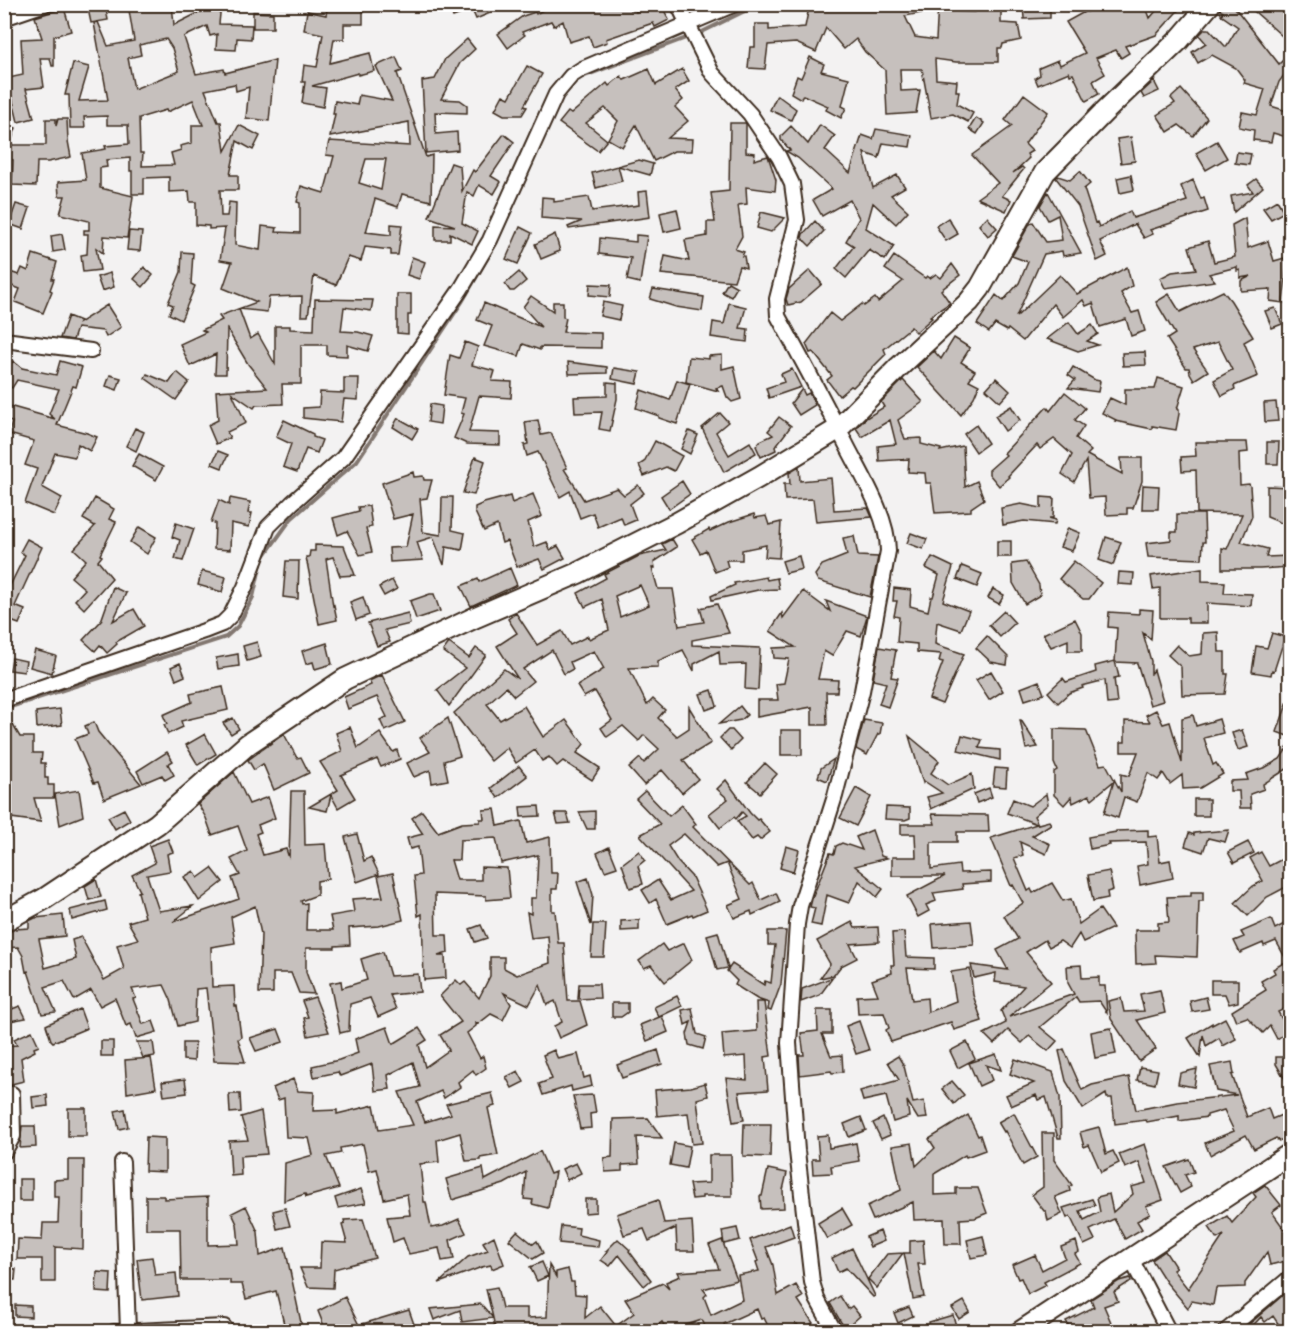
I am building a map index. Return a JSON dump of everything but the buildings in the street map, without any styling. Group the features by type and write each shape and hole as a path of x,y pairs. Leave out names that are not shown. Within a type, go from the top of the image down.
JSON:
{"street":[{"path":"4,18 45,4"},
{"path":"678,4 712,73 750,114 779,157 792,184 796,220 777,300 778,316 865,482 885,530 888,551 862,691 835,796 800,906 797,924 789,1043 797,1151 812,1282 817,1299 835,1332"},
{"path":"4,700 222,624 231,615 245,587 268,527 343,458 461,289 490,240 556,94 571,76 582,69 690,27 735,4"},
{"path":"4,921 44,900 157,824 248,744 345,680 476,617 578,573 667,528 759,477 838,429 899,367 969,302 980,288 1045,172 1179,40 1210,4"},
{"path":"4,340 91,351"},
{"path":"4,1152 13,1136 12,1094"},
{"path":"1020,1332 1130,1257 1290,1154"},
{"path":"122,1162 128,1331"},
{"path":"1130,1257 1169,1332"},
{"path":"1225,1332 1290,1278"},
{"path":"114,1332 224,1327"}],"waterway":[{"path":"577,79 702,32 759,4"},
{"path":"4,709 226,637 238,626 253,597 262,559 291,519 357,461 462,302 495,245 523,183"}]}
